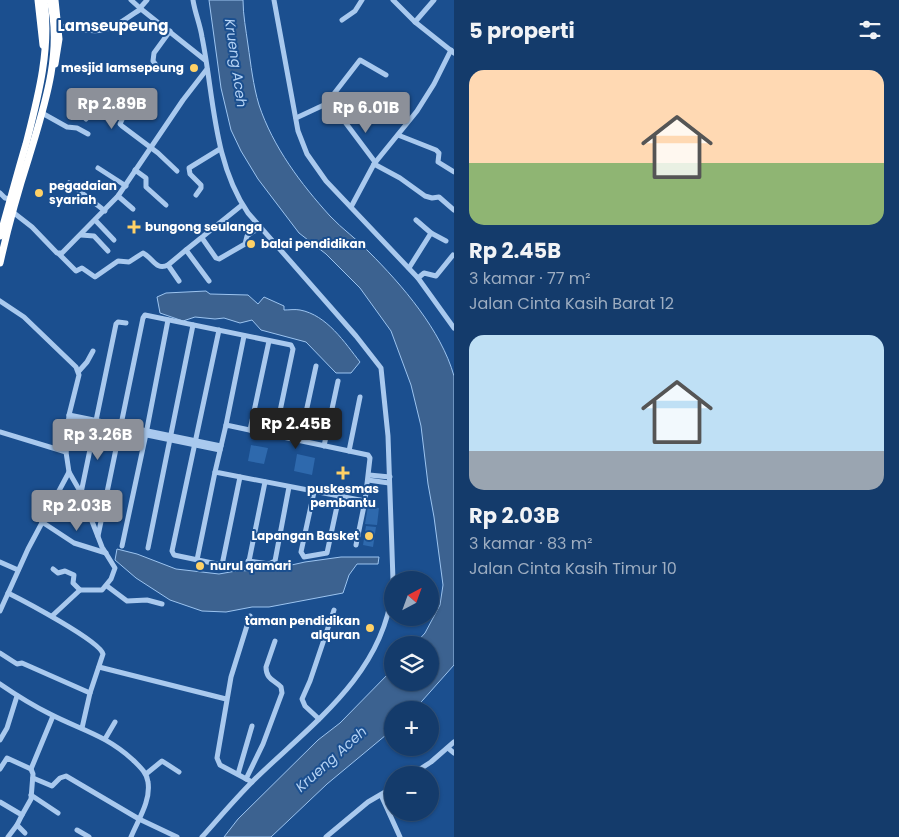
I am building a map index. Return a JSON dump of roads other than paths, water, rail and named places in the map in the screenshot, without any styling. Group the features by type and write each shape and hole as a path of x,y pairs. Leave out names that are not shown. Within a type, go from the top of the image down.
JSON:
{"highway":[{"path":"0,236 47,70 38,0"},
{"path":"44,0 50,48"},
{"path":"47,70 57,60 59,26 55,1"},
{"path":"0,263 1,252 42,114 55,1"}],"street":[{"path":"131,0 205,60"},
{"path":"59,26 97,31 104,30 120,22 140,8 146,0"},
{"path":"193,0 202,36 220,149 242,205 356,336 381,368 388,436 393,571"},
{"path":"274,0 298,131 307,154 326,181 418,278 454,328"},
{"path":"342,20 355,11 362,0"},
{"path":"351,207 374,163 398,135 425,97 453,51 415,22 393,0"},
{"path":"415,22 434,0"},
{"path":"156,65 154,53 170,31"},
{"path":"296,118 326,104 360,60 386,76"},
{"path":"59,254 105,211 126,186 183,100 207,69"},
{"path":"86,119 96,104 104,107 109,100 113,102 125,113 120,124 167,160 177,171"},
{"path":"113,102 111,106 116,111"},
{"path":"42,114 67,127 77,128 88,134"},
{"path":"342,118 374,163 400,178 425,196 439,197 454,210"},
{"path":"398,135 436,150 439,153 438,162 454,172"},
{"path":"196,195 201,185 190,174 189,168 220,149"},
{"path":"98,168 126,186"},
{"path":"135,170 146,178 146,187 166,205"},
{"path":"69,183 105,211"},
{"path":"0,193 5,198 11,199"},
{"path":"118,196 132,209"},
{"path":"14,213 32,227 76,271 82,268 95,278 112,264 119,261 129,262 143,253 162,268 242,205"},
{"path":"95,220 114,240"},
{"path":"416,220 446,241"},
{"path":"202,238 216,258 219,259 245,244 247,236 260,227"},
{"path":"409,268 431,232"},
{"path":"81,235 94,236 108,251"},
{"path":"186,250 209,281"},
{"path":"418,278 424,273 436,276 452,255"},
{"path":"168,265 179,281"},
{"path":"0,301 24,318 79,371"},
{"path":"98,536 143,318 146,315 290,344 293,349 275,435"},
{"path":"122,546 168,320"},
{"path":"81,493 116,324 118,322 126,323"},
{"path":"148,548 193,325"},
{"path":"219,330 172,550 176,556 220,566 224,563 240,477"},
{"path":"197,560 244,336"},
{"path":"250,430 269,341"},
{"path":"52,616 80,590 101,590 106,586 115,568 106,554 81,493 69,472 66,452 69,417 79,371 93,351"},
{"path":"300,440 316,366"},
{"path":"324,446 338,381"},
{"path":"349,451 360,397"},
{"path":"69,417 220,448"},
{"path":"226,425 369,456 365,501 356,545"},
{"path":"0,432 66,452"},
{"path":"0,612 18,570 69,472"},
{"path":"215,472 365,501"},
{"path":"368,477 389,480"},
{"path":"265,482 248,564 269,564 273,563 276,558 289,487"},
{"path":"314,492 301,552 304,557 324,554 328,550 339,497"},
{"path":"42,522 74,543 106,554"},
{"path":"0,562 18,570"},
{"path":"53,569 58,573 65,571 74,575 73,582 80,590"},
{"path":"106,586 127,601 147,600 162,604"},
{"path":"8,593 52,616 101,648 103,654 90,693 82,728"},
{"path":"319,719 305,706 302,698 316,665 334,610"},
{"path":"250,616 231,677 217,760 220,765 252,782"},
{"path":"202,837 252,782 319,719 352,684 378,644 385,626"},
{"path":"246,779 263,744 282,693 281,687 268,677 266,672 275,641"},
{"path":"0,653 17,664 22,663 90,693"},
{"path":"99,667 226,699"},
{"path":"0,684 53,716 105,739 126,753 146,774 148,782 147,796 131,837"},
{"path":"0,740 7,728 17,696"},
{"path":"8,837 30,803 33,778 31,769 53,716"},
{"path":"105,739 115,722"},
{"path":"238,774 252,726"},
{"path":"424,766 454,742"},
{"path":"448,748 454,754"},
{"path":"0,754 31,769"},
{"path":"0,769 7,758"},
{"path":"146,774 162,761 179,772"},
{"path":"33,778 52,786 60,778 66,776 139,819 177,837"},
{"path":"326,837 356,811 384,793"},
{"path":"380,795 400,837"},
{"path":"31,796 58,813"},
{"path":"0,802 22,816"},
{"path":"17,825 25,833"},
{"path":"77,830 89,837"}],"water":[{"name":"Krueng Aceh","path":"209,0 243,0 252,75 259,105 272,136 298,178 319,204 382,265 419,309 440,342 448,359 454,376 454,665 439,682 439,636 422,636 429,626 439,626 439,607 443,585 421,426 411,385 391,331 360,288 326,254 299,233 258,179 231,130 221,88"},
{"path":"206,291 210,294 248,295 258,304 264,297 284,306 284,310 298,310 310,313 327,324 360,362 351,373 336,373 306,342 261,330 252,320 240,323 224,318 195,317 183,321 160,313 157,297 166,293"},
{"path":"117,549 137,554 176,569 219,574 236,571 269,570 341,557 379,557 378,564 357,564 349,575 343,593 269,607 252,607 226,612 202,611 170,600 136,578 115,560"},
{"name":"Krueng Aceh","path":"384,678 384,691 431,691 422,701 384,701 384,737 327,784 271,837 224,837 238,819 318,740 340,723"}],"place":[{"name":"mesjid lamsepeung","path":"194,68"},
{"name":"pegadaian syariah","path":"39,193"},
{"name":"bungong seulanga","path":"134,227"},
{"name":"balai pendidikan","path":"251,244"},
{"name":"puskesmas pembantu","path":"343,473"},
{"name":"Lapangan Basket","path":"369,536"},
{"name":"nurul qamari","path":"200,566"},
{"name":"taman pendidikan alquran","path":"370,628"}],"district":[{"name":"Lamseupeung","path":"113,26"}]}
